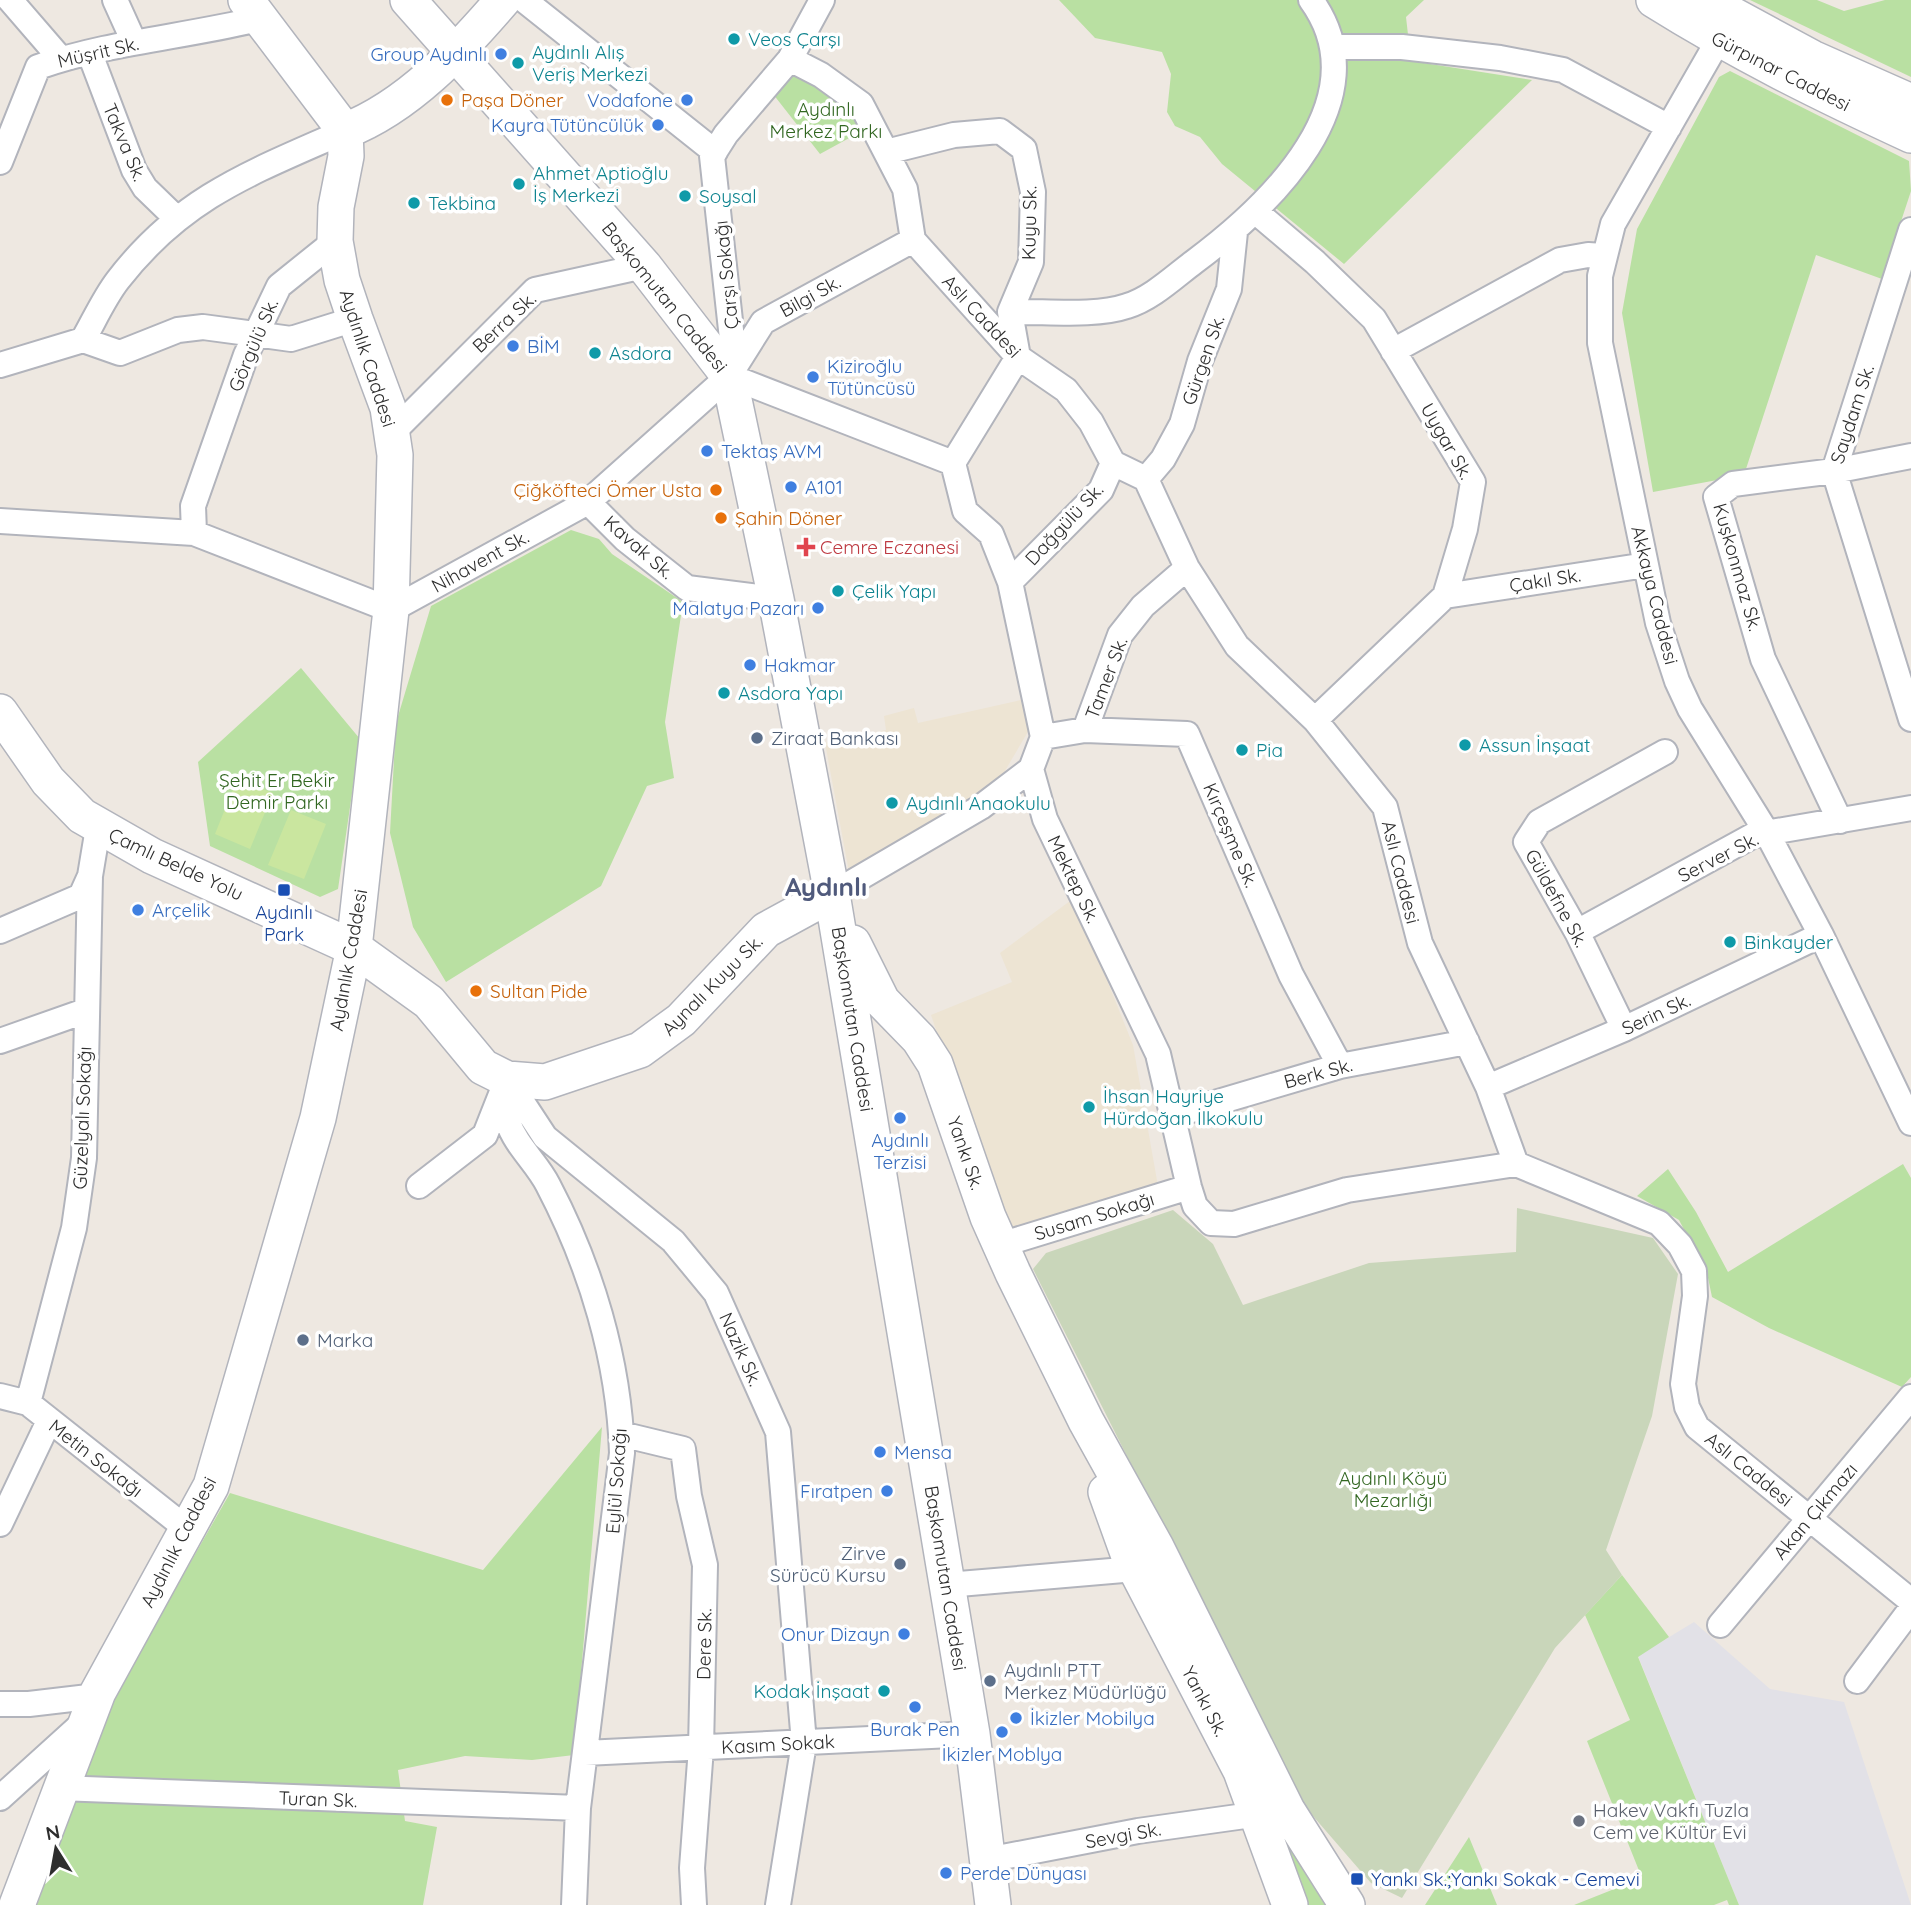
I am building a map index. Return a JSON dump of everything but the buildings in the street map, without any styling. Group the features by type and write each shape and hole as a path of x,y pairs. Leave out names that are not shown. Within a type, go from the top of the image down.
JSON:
{"street":[{"path":"10,0 61,59"},
{"path":"114,0 134,42"},
{"name":"Başkomutan Caddesi","path":"408,0 644,266 729,376 776,599 832,894 971,1734 993,1905"},
{"path":"82,340 117,282 176,218 233,180 383,114 456,51 503,0"},
{"path":"524,0 715,152 790,59 822,0"},
{"path":"832,894 981,807 1031,769 1043,737 1010,582 991,534 965,511 953,463 1018,357 1010,312 1092,310 1128,306 1235,232 1275,191 1315,135 1332,84 1334,47 1321,14 1311,0"},
{"name":"Gürpınar Caddesi","path":"1654,0 1718,41 1788,78 1911,135"},
{"path":"1702,0 1718,41 1812,58"},
{"name":"Gürpınar Caddesi","path":"1702,0 1812,58 1911,102"},
{"path":"252,10 336,115 345,131"},
{"name":"Müşrit Sk.","path":"0,162 38,67 134,42 163,40 252,10"},
{"name":"Akkaya Caddesi","path":"1718,41 1627,197 1603,256 1598,312 1600,343 1658,623 1677,681 1690,709 1767,833 1821,935 1911,1124"},
{"path":"1334,47 1402,47 1500,58 1563,70 1669,127"},
{"name":"Takva Sk.","path":"90,54 134,170 145,188 176,218"},
{"path":"790,59 821,75 861,104 905,189 913,240"},
{"name":"Aydınlık Caddesi","path":"17,1905 60,1787 93,1707 211,1486 318,1118 354,948 391,610 394,431 342,280 335,241 336,207 346,156 345,131"},
{"name":"Kuyu Sk.","path":"886,152 954,135 1000,131 1024,149 1032,192 1031,262 1010,312"},
{"name":"Çarşı Sokağı","path":"715,152 712,156 733,348 729,376"},
{"name":"Uygar Sk.","path":"1255,211 1315,261 1374,319 1473,482 1465,529 1445,596 1315,720"},
{"name":"Saydam Sk.","path":"1911,229 1834,471 1911,719"},
{"name":"Gürgen Sk.","path":"1146,479 1163,459 1182,424 1200,361 1229,289 1235,232"},
{"name":"Bilgi Sk.","path":"729,376 763,322 913,240"},
{"name":"Aslı Caddesi","path":"913,240 1018,357 1066,390 1091,422 1113,463"},
{"name":"Görgülü Sk.","path":"194,533 193,506 256,333 279,286 335,241"},
{"path":"1393,351 1560,260 1588,254 1603,256"},
{"name":"Berra Sk.","path":"394,431 535,290 644,266"},
{"path":"0,365 82,340 120,353 178,330 203,327 291,339 355,319"},
{"path":"729,376 808,409 953,463"},
{"name":"Nihavent Sk.","path":"391,610 588,502 729,376"},
{"name":"Kuşkonmaz Sk.","path":"1840,821 1763,659 1716,497 1733,484 1834,471 1911,456"},
{"path":"1113,463 1146,479"},
{"name":"Dağgülü Sk.","path":"1010,582 1101,490 1113,463"},
{"name":"Aslı Caddesi","path":"1146,479 1187,568 1237,646 1315,720 1385,807 1420,943 1488,1087 1516,1164 1659,1223 1680,1245 1694,1270 1695,1283 1684,1384 1687,1407 1697,1427 1911,1601"},
{"name":"Kavak Sk.","path":"588,502 625,539 687,588 776,599"},
{"path":"0,521 194,533 391,610"},
{"name":"Çakıl Sk.","path":"1445,596 1646,565"},
{"name":"Tamer Sk.","path":"1085,730 1120,635 1143,606 1187,568"},
{"name":"Çamlı Belde Yolu","path":"0,712 64,801 98,828 152,856 354,948"},
{"name":"Kırçeşme Sk.","path":"1043,737 1085,730 1187,734 1291,975 1340,1066"},
{"name":"Güldefne Sk.","path":"1624,1029 1577,932 1526,842 1539,821 1665,752"},
{"name":"Mektep Sk.","path":"1031,769 1045,818 1158,1054 1189,1187 1195,1206 1211,1223 1234,1224 1347,1189 1516,1164"},
{"name":"Server Sk.","path":"1577,932 1754,835 1911,808"},
{"name":"Güzelyalı Sokağı","path":"28,1403 74,1228 84,1158 85,1012 90,876 98,828"},
{"path":"0,931 81,896 90,876"},
{"name":"Aynalı Kuyu Sk.","path":"507,1079 545,1082 640,1050 681,1020 766,930 832,894"},
{"name":"Yankı Sk.","path":"832,894 868,979 882,1001 919,1039 935,1064 1000,1245 1086,1421 1156,1547 1287,1810 1347,1905"},
{"name":"Serin Sk.","path":"1488,1087 1624,1029 1821,935"},
{"name":"Nazik Sk.","path":"354,948 429,1002 483,1067 507,1079 545,1137 673,1241 716,1293 778,1432 804,1743 778,1905"},
{"path":"0,1041 85,1012"},
{"name":"Berk Sk.","path":"1171,1116 1340,1066 1467,1042"},
{"path":"419,1186 485,1135 507,1079"},
{"name":"Eylül Sokağı","path":"507,1079 507,1120 518,1142 548,1183 609,1341 621,1434 622,1453 578,1808 574,1905"},
{"name":"Susam Sokağı","path":"1000,1245 1189,1187"},
{"name":"Metin Sokağı","path":"0,1396 28,1403 187,1529"},
{"name":"Akan Çıkmazı","path":"1720,1625 1911,1397"},
{"path":"0,1524 49,1421"},
{"name":"Yankı Sk.","path":"1086,1421 1114,1515 1135,1569 1241,1770 1290,1905"},
{"name":"Dere Sk.","path":"621,1434 683,1449 689,1496 705,1565 701,1748 692,1868 694,1905"},
{"path":"947,1585 1135,1569"},
{"path":"1857,1681 1911,1609"},
{"path":"0,1704 93,1707"},
{"path":"0,1798 93,1707"},
{"name":"Kasım Sokak","path":"585,1753 971,1734"},
{"name":"Turan Sk.","path":"60,1787 578,1808"},
{"name":"Sevgi Sk.","path":"987,1860 1138,1831 1259,1814"}],"shaded area":[{"path":"1021,700 1029,730 999,781 849,872 825,743 886,730 884,716 914,708 918,723"},
{"path":"1074,898 1133,1045 1158,1186 1004,1230 931,1015 1012,982 1000,953"},
{"path":"1694,1622 1770,1689 1844,1702 1911,1905 1739,1905 1638,1656"}],"green space":[{"path":"1059,0 1424,0 1406,17 1411,61 1532,80 1344,264 1222,164 1200,137 1175,126 1167,112 1171,74 1162,52 1095,38"},
{"path":"1750,0 1817,0 1844,11 1885,0 1911,0 1911,77"},
{"name":"Aydınlı Merkez Parkı","path":"793,71 846,102 862,131 820,154 773,94"},
{"path":"1730,71 1909,161 1911,191 1882,279 1816,255 1744,475 1653,492 1622,313 1637,229 1719,77"},
{"path":"571,530 599,539 612,554 683,602 665,722 674,778 647,786 601,886 446,982 413,927 390,833 396,723 431,606"},
{"name":"Şehit Er Bekir Demir Parkı","path":"301,668 360,739 338,889 320,897 210,846 198,762"},
{"path":"237,779 273,793 250,849 215,834"},
{"path":"291,810 326,824 304,879 268,865"},
{"path":"1903,1164 1911,1178 1911,1377 1902,1387 1769,1328 1712,1297 1707,1273 1679,1220 1637,1196 1668,1169 1696,1212 1728,1272"},
{"name":"Aydınlı Köyü Mezarlığı","path":"1517,1208 1653,1238 1678,1274 1652,1416 1606,1550 1622,1575 1555,1648 1402,1898 1371,1883 1300,1801 1033,1269 1046,1253 1173,1210 1213,1244 1243,1305 1369,1263 1516,1252"},
{"path":"602,1427 574,1755 532,1760 465,1756 398,1770 405,1821 437,1827 423,1905 37,1905 112,1700 230,1493 483,1570"},
{"path":"1622,1575 1669,1637 1638,1657 1739,1905 1729,1905 1727,1900 1714,1905 1574,1905 1642,1878 1587,1741 1630,1720 1585,1615"},
{"path":"1251,1768 1338,1905 1298,1905"},
{"path":"1469,1837 1497,1905 1425,1905"}],"place":[{"name":"Veos Çarşı","path":"734,39"},
{"name":"Group Aydınlı","path":"501,54"},
{"name":"Aydınlı Alış Veriş Merkezi","path":"518,63"},
{"name":"Paşa Döner","path":"447,100"},
{"name":"Vodafone","path":"687,100"},
{"name":"Kayra Tütüncülük","path":"658,125"},
{"name":"Ahmet Aptioğlu İş Merkezi","path":"519,184"},
{"name":"Soysal","path":"685,196"},
{"name":"Tekbina","path":"414,203"},
{"name":"BİM","path":"513,346"},
{"name":"Asdora","path":"595,353"},
{"name":"Kiziroğlu Tütüncüsü","path":"813,377"},
{"name":"Tektaş AVM","path":"707,451"},
{"name":"A101","path":"791,487"},
{"name":"Çiğköfteci Ömer Usta","path":"716,490"},
{"name":"Şahin Döner","path":"721,518"},
{"name":"Cemre Eczanesi","path":"806,547"},
{"name":"Çelik Yapı","path":"838,591"},
{"name":"Malatya Pazarı","path":"818,608"},
{"name":"Hakmar","path":"750,665"},
{"name":"Asdora Yapı","path":"724,693"},
{"name":"Ziraat Bankası","path":"757,738"},
{"name":"Assun İnşaat","path":"1465,745"},
{"name":"Pia","path":"1242,750"},
{"name":"Aydınlı Anaokulu","path":"892,803"},
{"name":"Aydınlı Park","path":"284,890"},
{"name":"Arçelik","path":"138,910"},
{"name":"Binkayder","path":"1730,942"},
{"name":"Sultan Pide","path":"476,991"},
{"name":"İhsan Hayriye Hürdoğan İlkokulu","path":"1089,1107"},
{"name":"Aydınlı Terzisi","path":"900,1118"},
{"name":"Marka","path":"303,1340"},
{"name":"Mensa","path":"880,1452"},
{"name":"Fıratpen","path":"887,1491"},
{"name":"Zirve Sürücü Kursu","path":"900,1564"},
{"name":"Onur Dizayn","path":"904,1634"},
{"name":"Aydınlı PTT Merkez Müdürlüğü","path":"990,1681"},
{"name":"Kodak İnşaat","path":"884,1691"},
{"name":"Burak Pen","path":"915,1707"},
{"name":"İkizler Mobilya","path":"1016,1718"},
{"name":"İkizler Moblya","path":"1002,1732"},
{"name":"Hakev Vakfı Tuzla Cem ve Kültür Evi","path":"1579,1821"},
{"name":"Perde Dünyası","path":"946,1873"},
{"name":"Yankı Sk.;Yankı Sokak - Cemevi","path":"1357,1879"}],"district":[{"name":"Aydınlı","path":"826,887"}]}
